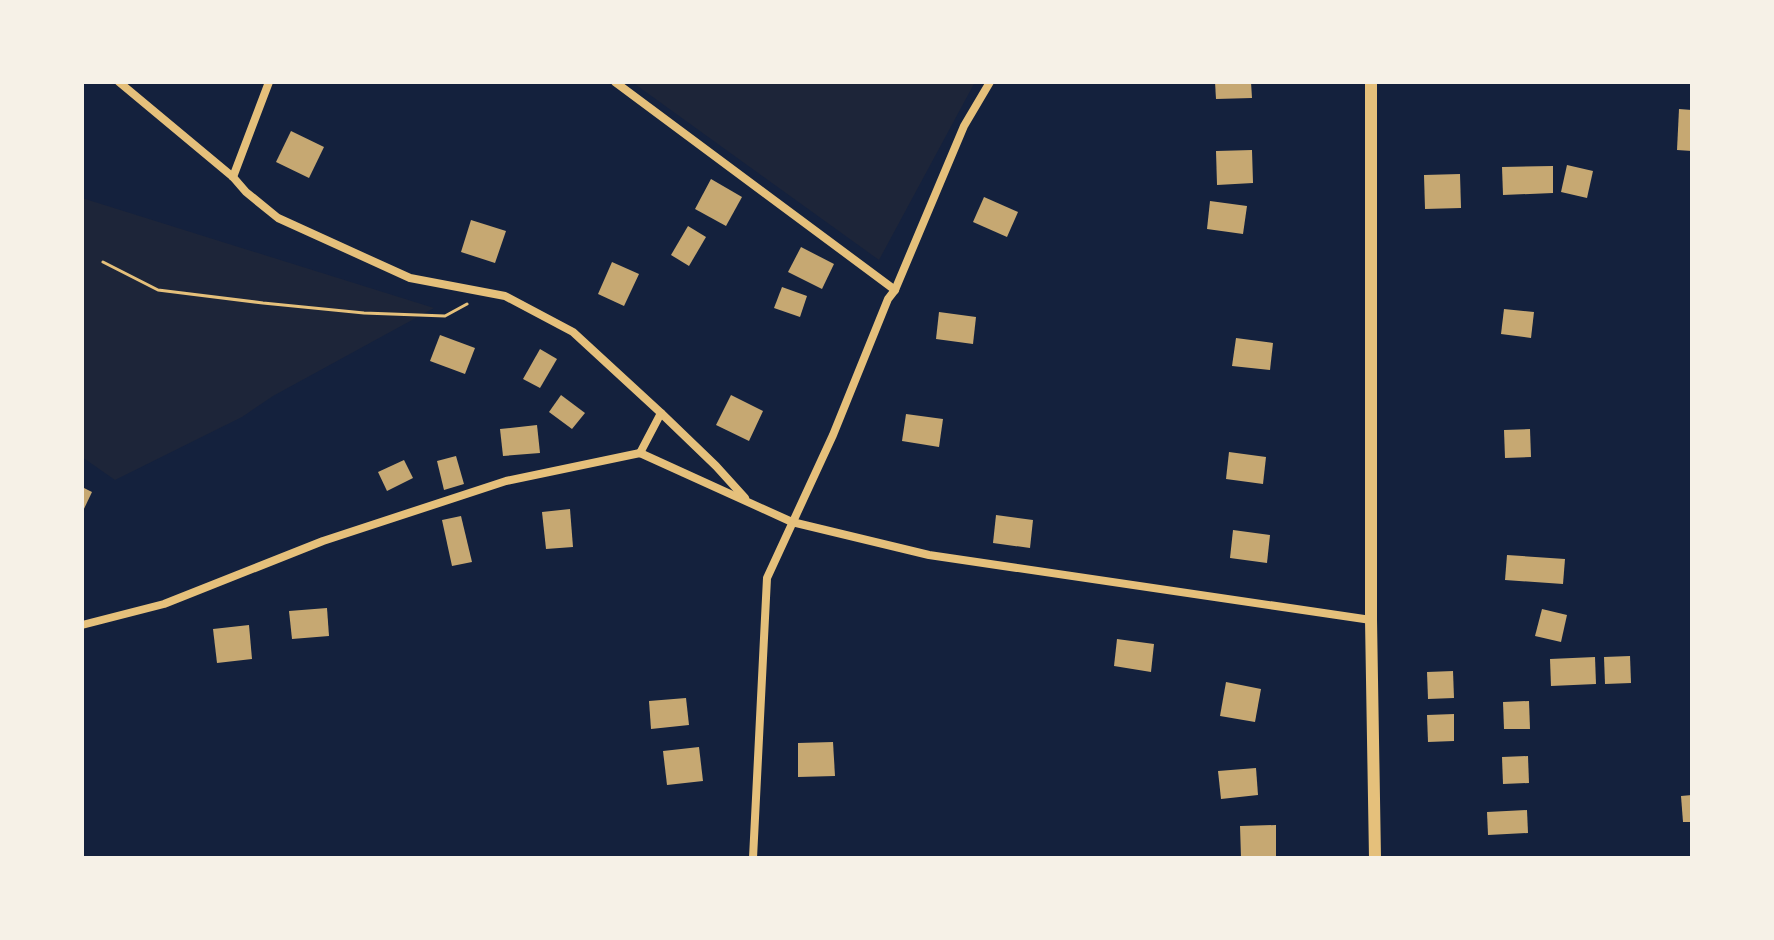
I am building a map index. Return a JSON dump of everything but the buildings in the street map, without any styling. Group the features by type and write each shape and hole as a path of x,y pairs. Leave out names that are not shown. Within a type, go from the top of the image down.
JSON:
{"main road":[{"path":"1371,82 1371,620 1375,858"}],"street":[{"path":"119,82 278,218 410,278 505,296 573,332 716,466 748,502"},
{"path":"233,177 269,82"},
{"path":"615,82 895,290"},
{"path":"753,858 767,578 833,435 888,299 895,290 964,126 990,82"},
{"path":"640,453 661,413"},
{"path":"82,625 164,604 323,541 506,481 640,453 792,522 929,555 1371,620"}],"path":[{"path":"103,262 158,290 364,313 445,316 488,293"}],"shaded area":[{"path":"632,82 975,82 879,260"},
{"path":"82,198 434,308 273,396 242,417 115,480 82,457"}]}
